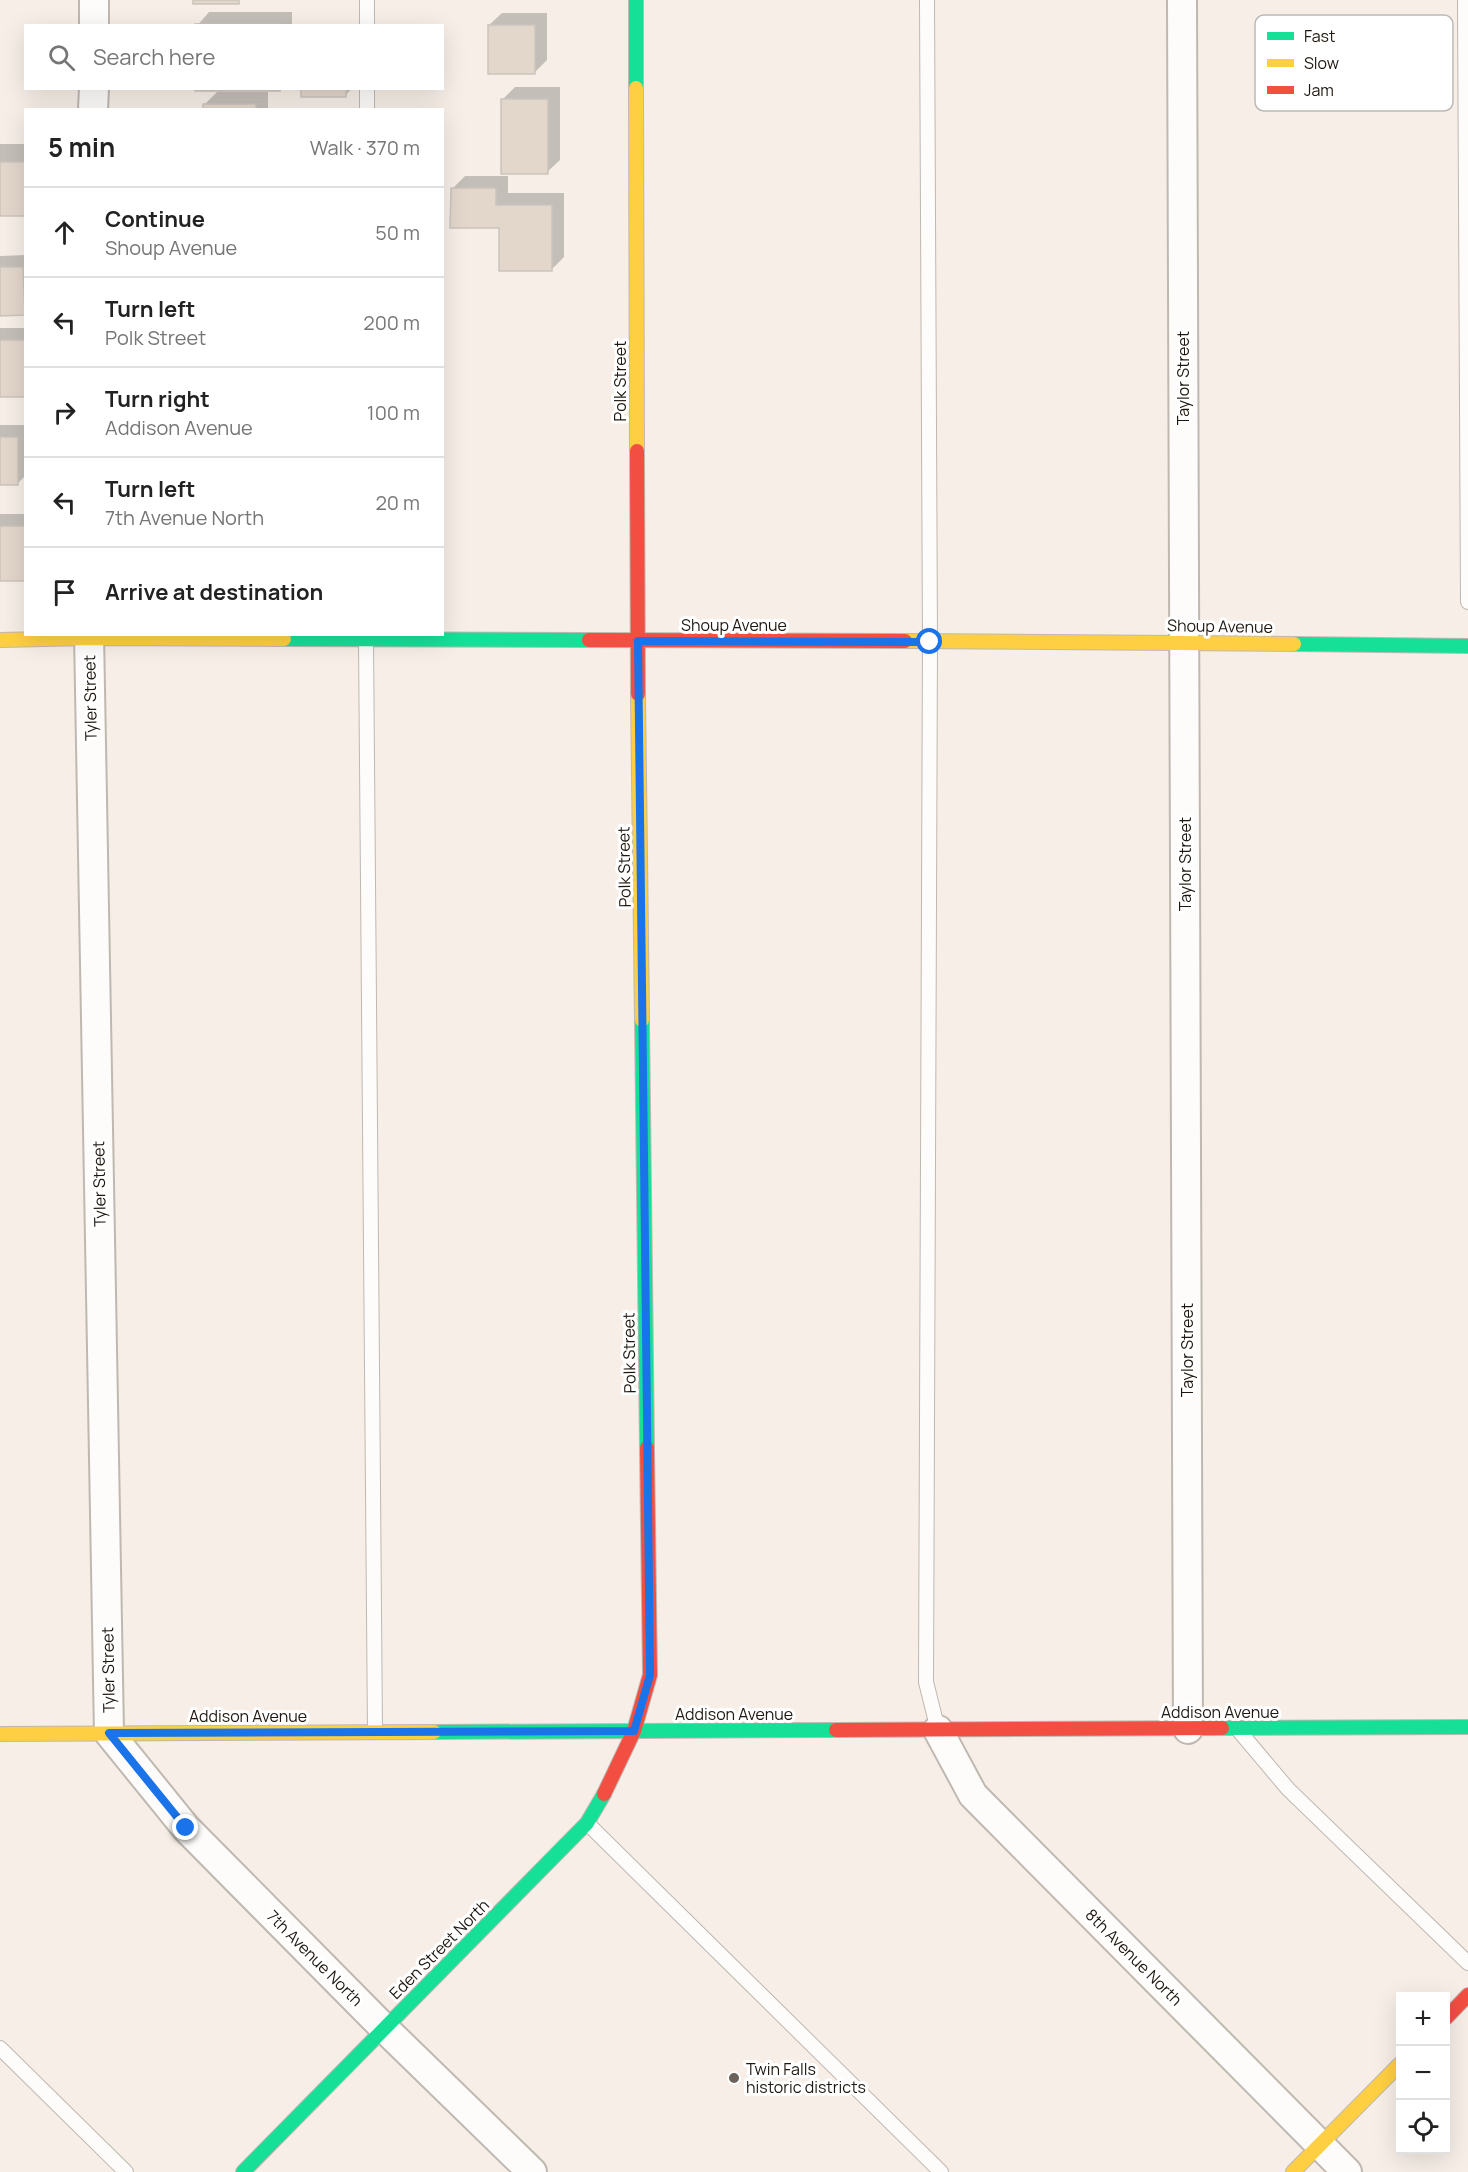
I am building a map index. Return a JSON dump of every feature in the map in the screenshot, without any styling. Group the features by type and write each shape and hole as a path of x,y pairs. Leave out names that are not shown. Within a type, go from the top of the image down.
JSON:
{"street":[{"path":"94,0 94,24"},
{"name":"Polk Street","path":"634,1731 650,1675 638,641 636,0"},
{"name":"Taylor Street","path":"1182,0 1188,1729"},
{"path":"93,108 94,90"},
{"name":"Shoup Avenue","path":"0,640 89,636 366,637 1468,646"},
{"name":"Tyler Street","path":"89,636 109,1733"},
{"name":"Addison Avenue","path":"0,1734 1468,1727"},
{"name":"8th Avenue North","path":"938,1730 973,1795 1347,2172"},
{"name":"Eden Street North","path":"243,2172 587,1822 601,1801 634,1731"},
{"name":"7th Avenue North","path":"109,1733 186,1828 384,2028 532,2172"},
{"path":"1450,2014 1468,1995"},
{"path":"1293,2172 1396,2069"}],"lane":[{"path":"367,0 367,24"},
{"path":"927,0 930,642 926,1682 938,1730"},
{"path":"1465,0 1468,602"},
{"path":"367,90 367,108"},
{"path":"366,637 375,1732"},
{"path":"1237,1729 1288,1789 1468,1963"},
{"path":"587,1822 941,2172"},
{"path":"0,2048 126,2172"}],"building":[{"path":"193,0 239,0 239,4 193,4"},
{"path":"488,25 535,25 535,74 488,74"},
{"path":"195,90 280,90 280,91"},
{"path":"301,90 346,90 346,97 301,97"},
{"path":"501,99 548,99 548,174 501,174"},
{"path":"203,104 256,104 256,108 203,108"},
{"path":"0,162 24,162 24,216 0,216"},
{"path":"451,188 496,188 496,205 552,205 552,271 499,271 499,228 450,228"},
{"path":"0,267 23,267 24,315 0,316"},
{"path":"0,340 24,340 24,397 0,397"},
{"path":"0,437 18,437 18,485 0,485"},
{"path":"0,526 24,526 24,581 0,581"}],"traffic: fast":[{"path":"636,0 636,88"},
{"path":"284,639 589,640"},
{"path":"1294,644 1468,646"},
{"path":"642,1020 647,1448"},
{"path":"1222,1728 1468,1727"},
{"path":"434,1732 836,1730"},
{"path":"243,2172 587,1823 604,1794"}],"traffic: slow":[{"path":"636,88 637,451"},
{"path":"0,640 284,639"},
{"path":"905,641 1294,644"},
{"path":"638,694 642,1020"},
{"path":"0,1734 434,1732"},
{"path":"1293,2172 1396,2068"}],"traffic: jam":[{"path":"637,451 638,694"},
{"path":"589,640 905,641"},
{"path":"604,1794 634,1731 650,1675 647,1448"},
{"path":"836,1730 1222,1728"},
{"path":"1450,2014 1468,1995"}],"place":[{"name":"Twin Falls historic districts","path":"734,2078"}],"route":[{"path":"186,1828 109,1733 634,1731 650,1675 638,641 930,642"}]}
